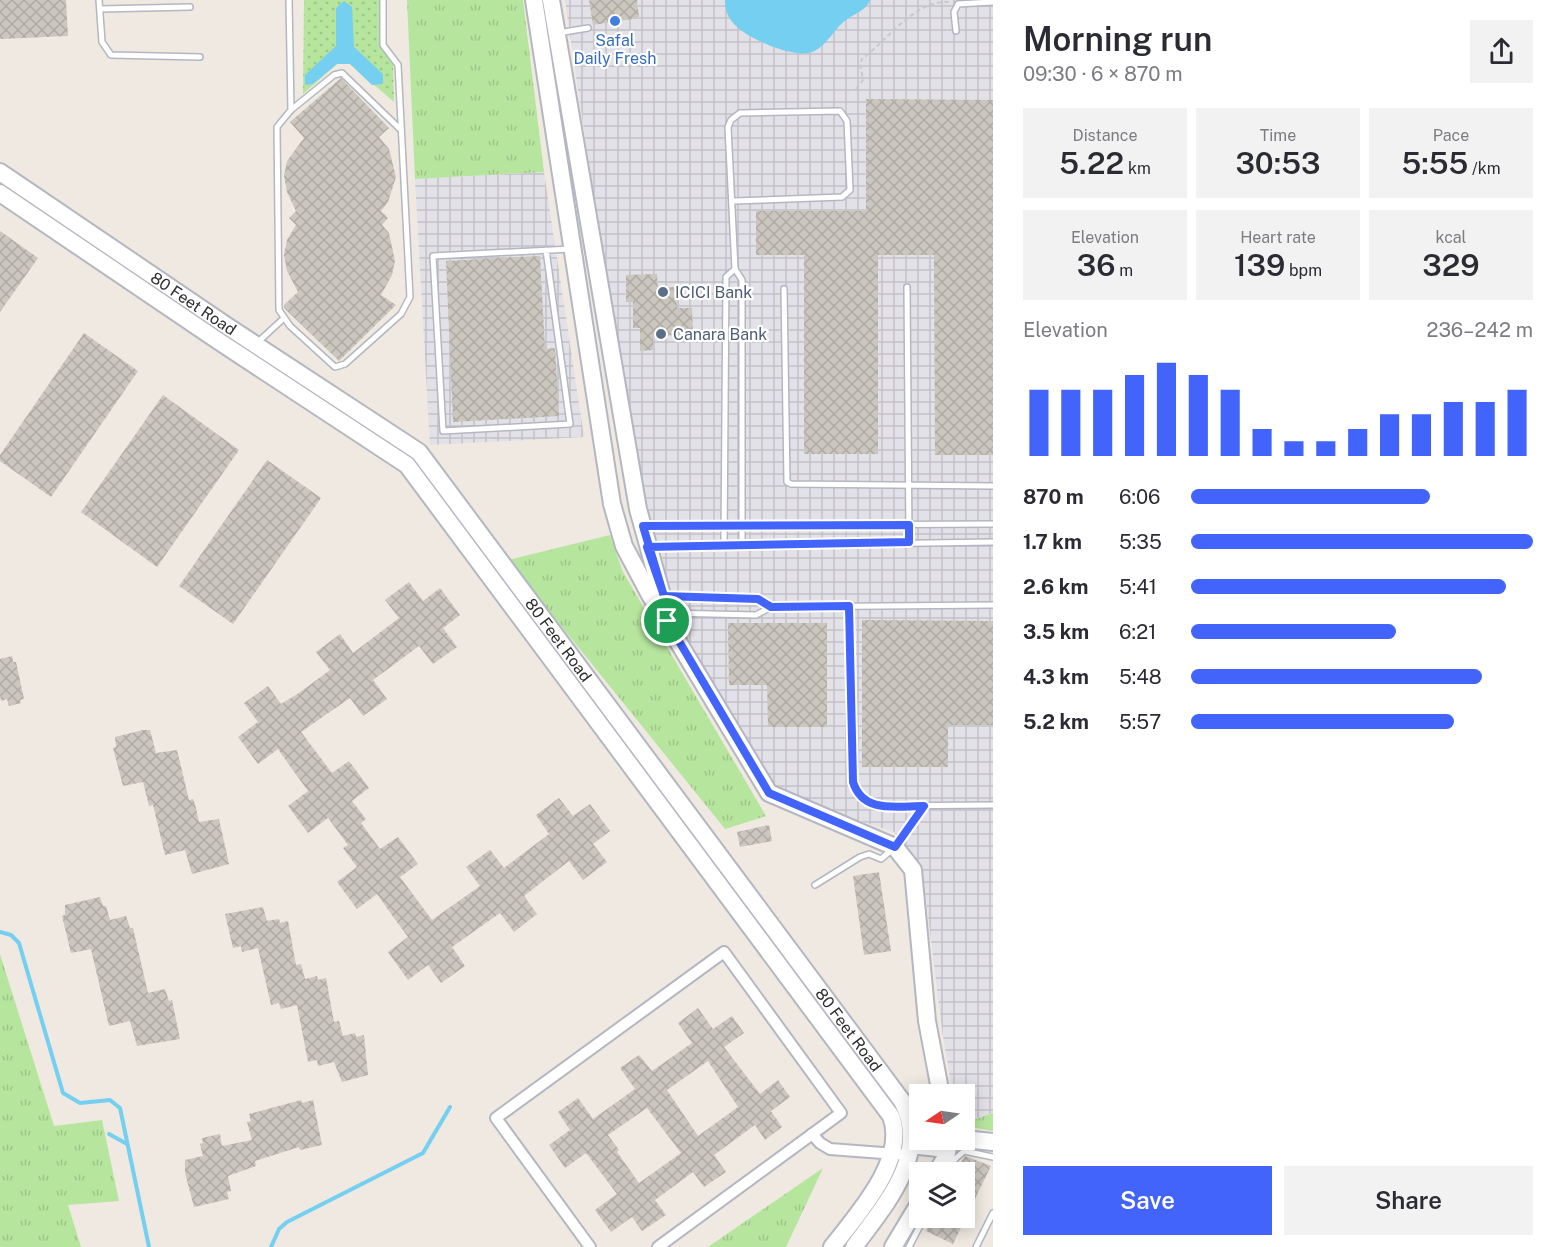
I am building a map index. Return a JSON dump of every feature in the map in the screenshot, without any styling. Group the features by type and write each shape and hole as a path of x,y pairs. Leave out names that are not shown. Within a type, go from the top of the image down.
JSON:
{"street":[{"path":"534,0 548,35 638,509 668,617"},
{"path":"551,0 548,35 573,249 612,504 624,546 668,617 769,793 895,847 913,870 927,1021 939,1084"},
{"name":"80 Feet Road","path":"0,172 419,452 902,1101 912,1125 910,1152 897,1186 855,1247"},
{"name":"80 Feet Road","path":"0,193 407,465 883,1104 895,1127 891,1154 882,1177 832,1247"},
{"path":"590,1247 496,1118 724,952 841,1113 658,1247"},
{"path":"812,1134 830,1149 891,1154 923,1150"},
{"path":"975,1140 993,1142"},
{"path":"893,1247 909,1220"}],"lane":[{"path":"99,0 102,42 111,55 200,57"},
{"path":"289,0 291,110"},
{"path":"383,0 383,45 398,65 410,297 406,307 340,367 328,363 283,319 279,310 277,127 291,110 334,75 342,73 348,76 401,130"},
{"path":"956,30 954,12 958,4 993,2"},
{"path":"100,9 190,7"},
{"path":"548,35 588,28"},
{"path":"734,201 847,195 850,190 847,121 844,114 840,111 740,113 731,120 728,127 734,201 735,269 742,280 742,544"},
{"path":"546,250 570,424 442,431 433,256 546,250 573,249"},
{"path":"724,545 726,278 735,269"},
{"path":"907,287 909,542"},
{"path":"784,289 788,482 791,484 993,486"},
{"path":"255,344 283,319"},
{"path":"643,526 993,524"},
{"path":"647,547 993,542"},
{"path":"664,596 758,599 771,607"},
{"path":"668,617 756,615 771,607 993,604"},
{"path":"849,606 853,782 861,799 876,806 993,805"},
{"path":"815,885 860,856 869,854 881,859 895,847 924,806"},
{"path":"953,1162 964,1151 993,1157"},
{"path":"976,1247 993,1213"},
{"path":"909,1247 919,1228"}],"path":[{"path":"856,89 863,80 860,63 862,59 902,22 937,2 958,4"}],"shaded area":[{"path":"565,0 993,0 993,1113 975,1119 975,1084 951,1084 942,1030 922,866 894,832 795,800 764,781 674,621 636,488"},
{"path":"544,172 584,437 430,445 415,179"}],"green space":[{"path":"304,0 380,0 379,43 393,60 394,102 350,64 337,64 303,94"},
{"path":"407,0 523,0 544,172 415,179"},
{"path":"610,535 623,572 766,816 725,829 508,560"},
{"path":"0,954 54,1126 102,1120 119,1201 68,1205 81,1247 0,1247"},
{"path":"993,1113 993,1131 975,1128 975,1119"},
{"path":"823,1168 786,1247 708,1247"}],"water":[{"path":"725,0 870,0 817,50 794,53 760,42 741,30 729,17"},
{"path":"344,1 352,7 354,47 383,74 383,84 372,85 350,64 337,64 313,84 305,85 305,75 336,46 336,8"}],"building":[{"path":"0,0 66,0 68,36 0,39"},
{"path":"589,0 637,0 639,18 593,25"},
{"path":"341,78 389,128 379,137 389,149 396,177 388,202 381,211 388,218 382,225 389,233 395,261 392,275 381,295 396,305 339,361 284,308 284,305 298,292 287,271 284,255 287,240 296,225 289,218 296,211 287,192 284,176 287,161 304,138 290,122"},
{"path":"866,99 993,100 993,455 935,455 934,255 878,255 878,454 804,454 804,255 756,255 756,211 866,211"},
{"path":"0,231 38,258 0,312"},
{"path":"540,256 545,349 555,348 559,416 453,422 446,261"},
{"path":"657,274 658,288 676,287 677,308 692,308 693,335 653,336 653,350 640,351 640,328 633,328 633,302 626,302 626,275"},
{"path":"84,333 138,371 51,497 0,461 0,455"},
{"path":"163,395 239,450 157,567 81,512"},
{"path":"267,460 321,498 233,624 179,586"},
{"path":"409,582 423,601 440,588 460,615 443,628 457,647 433,664 419,646 373,680 387,699 363,716 350,698 301,732 332,773 349,761 369,788 352,801 366,819 361,823 380,849 398,837 418,864 400,877 432,920 480,886 466,867 490,850 504,868 549,834 536,815 559,798 573,816 590,804 610,831 593,844 607,862 583,880 569,861 524,896 537,914 514,932 500,913 452,947 465,966 441,983 428,965 408,980 388,952 408,937 377,894 357,909 337,882 357,867 343,848 348,845 328,818 308,833 288,806 308,791 278,749 258,764 238,737 258,722 244,703 268,686 281,704 299,693 330,670 316,652 340,634 353,653 399,618 385,600"},
{"path":"862,620 993,621 993,725 948,725 948,767 862,767"},
{"path":"728,623 827,623 827,727 768,727 767,685 729,685"},
{"path":"12,656 13,662 16,662 24,699 20,700 21,703 9,706 7,699 1,701 0,659"},
{"path":"150,730 156,753 177,750 189,800 193,799 199,822 219,819 229,864 192,874 185,850 165,855 153,805 149,806 143,782 123,786 113,748 116,747 115,737"},
{"path":"769,825 772,841 740,847 737,832"},
{"path":"879,872 891,951 864,955 853,876"},
{"path":"100,897 103,906 106,906 110,920 126,916 130,928 133,928 148,993 165,989 169,1001 172,1000 180,1039 137,1046 130,1021 109,1026 91,949 71,953 62,916 65,915 65,905"},
{"path":"263,907 267,921 279,919 280,923 288,921 296,965 301,964 305,979 317,976 318,980 326,978 334,1022 339,1021 343,1036 355,1033 356,1037 364,1035 368,1075 342,1082 334,1062 318,1066 317,1060 308,1062 297,1005 281,1009 279,1003 271,1005 258,948 242,952 241,946 233,948 225,914"},
{"path":"698,1008 713,1029 732,1016 744,1033 724,1047 760,1094 778,1080 790,1097 771,1111 782,1127 765,1140 755,1125 714,1155 726,1172 704,1187 693,1172 655,1200 666,1215 642,1231 632,1217 611,1232 595,1210 617,1194 586,1153 565,1168 549,1145 570,1130 558,1112 578,1098 593,1119 635,1089 620,1068 639,1055 652,1071 692,1043 678,1023","holes":["708,1061 738,1107 698,1136 667,1090","647,1108 681,1153 639,1183 608,1135"]},
{"path":"301,1100 302,1103 313,1100 322,1145 300,1150 299,1147 255,1161 256,1166 228,1176 231,1191 227,1192 229,1199 194,1207 185,1173 185,1160 203,1156 200,1144 203,1143 202,1138 220,1134 222,1146 252,1140 247,1122 251,1121 249,1114"},
{"path":"965,1156 991,1166 975,1199 975,1162 961,1162"},
{"path":"927,1228 961,1228 953,1244 926,1231"}],"waterway":[{"path":"0,932 11,935 19,943 63,1093 80,1103 110,1100 120,1108 149,1247"},
{"path":"271,1247 279,1229 287,1222 423,1153 450,1107"},
{"path":"109,1134 127,1144"}],"place":[{"name":"Safal Daily Fresh","path":"615,21"},
{"name":"ICICI Bank","path":"663,292"},
{"name":"Canara Bank","path":"661,334"}],"route":[{"path":"667,621 669,613 647,547 643,526 909,525 909,542 647,547 664,596 758,599 771,607 849,606 853,782 856,791 861,799 876,806 924,806 895,847 769,793 667,621"}]}
